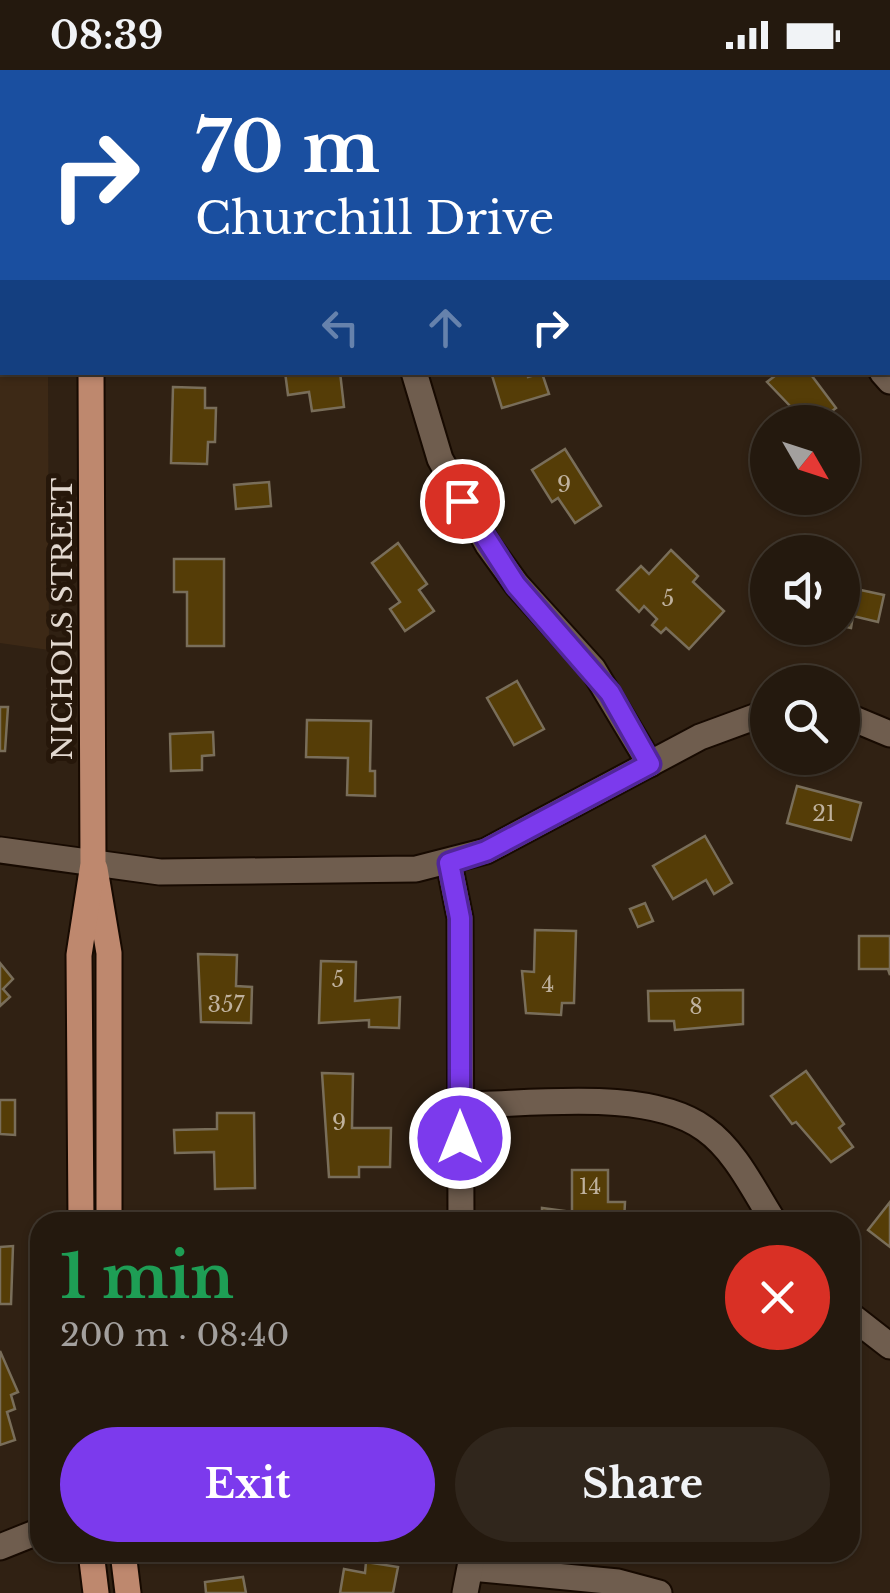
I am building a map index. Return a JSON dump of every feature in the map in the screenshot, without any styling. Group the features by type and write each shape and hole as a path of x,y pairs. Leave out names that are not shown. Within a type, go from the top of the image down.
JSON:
{"main road":[{"name":"NICHOLS STREET","path":"81,1212 79,955 93,864 91,375"},
{"name":"NICHOLS STREET","path":"93,864 108,954 110,1212"},
{"path":"92,1562 96,1593"},
{"path":"124,1562 128,1593"}],"street":[{"path":"415,375 440,458 488,545 516,585 592,669 650,764"},
{"path":"0,850 160,872 383,872 449,863 486,851 716,730 750,718"},
{"path":"860,722 890,734"},
{"path":"449,863 460,918 461,1212"},
{"path":"460,1105 637,1104 676,1114 705,1129 731,1154 768,1212"},
{"path":"860,1323 890,1346"},
{"path":"0,1547 30,1534"},
{"path":"470,1571 618,1582 659,1593"}],"shaded area":[{"path":"0,375 48,375 49,650 0,643"}],"building":[{"path":"285,375 340,375 344,407 312,411 309,392 288,395"},
{"path":"492,375 543,375 549,394 502,408"},
{"path":"776,375 811,375 834,405 789,405 767,382"},
{"path":"173,387 205,388 205,408 216,408 215,442 208,442 207,464 171,463"},
{"path":"565,449 601,506 575,523 558,498 552,502 532,470"},
{"path":"269,482 271,506 236,509 234,485"},
{"path":"398,543 427,584 419,590 434,611 405,631 390,609 400,602 372,563"},
{"path":"671,550 698,576 693,582 724,611 689,649 666,628 661,633 652,625 657,619 644,606 639,612 617,590 641,566 649,574"},
{"path":"174,559 224,559 224,646 187,646 187,592 174,592"},
{"path":"860,590 884,595 878,622 860,618"},
{"path":"517,681 544,729 514,745 487,698"},
{"path":"0,707 8,707 5,751 0,751"},
{"path":"307,720 371,721 370,771 375,771 375,796 347,795 348,758 306,757"},
{"path":"213,732 214,755 202,756 202,770 171,771 170,734"},
{"path":"797,786 861,803 851,840 787,823"},
{"path":"705,836 732,883 714,894 706,880 673,899 653,866"},
{"path":"645,903 653,921 638,927 630,909"},
{"path":"535,930 576,931 574,1003 562,1003 561,1015 526,1013 522,971 534,972"},
{"path":"859,936 890,936 890,975 888,969 859,969"},
{"path":"198,954 237,955 236,986 252,987 251,1023 201,1022"},
{"path":"321,961 356,962 355,1001 400,997 399,1028 369,1027 369,1020 319,1023"},
{"path":"0,963 13,979 3,989 10,997 0,1006"},
{"path":"743,990 743,1024 675,1030 674,1021 649,1021 648,991"},
{"path":"806,1071 844,1124 839,1128 853,1147 831,1162 796,1122 792,1124 771,1096"},
{"path":"322,1073 353,1074 352,1128 391,1128 390,1167 359,1167 359,1177 329,1177"},
{"path":"0,1100 15,1100 15,1135 0,1134"},
{"path":"217,1113 254,1113 255,1188 215,1189 214,1152 175,1153 174,1130 217,1129"},
{"path":"572,1170 608,1170 608,1202 625,1202 624,1212 572,1212"},
{"path":"890,1202 890,1247 868,1230"},
{"path":"13,1246 11,1304 0,1304 0,1247"},
{"path":"0,1351 18,1392 11,1395 15,1409 7,1412 15,1440 0,1445"},
{"path":"366,1562 398,1567 393,1593 340,1593 344,1569 365,1573"},
{"path":"243,1577 246,1593 206,1593 205,1582"}],"route":[{"path":"460,1138 460,918 449,863 486,851 650,764 610,693 516,585 462,501"}]}
